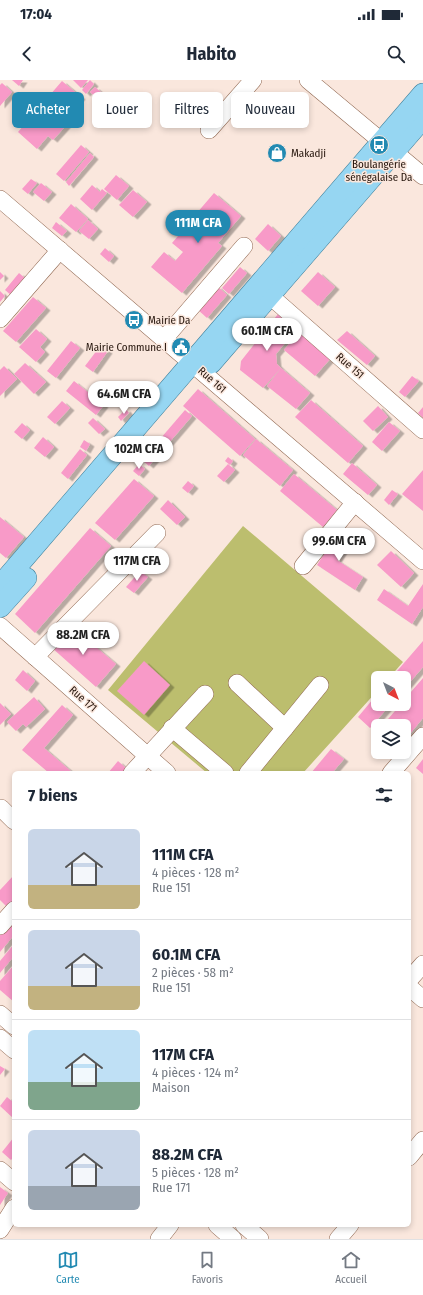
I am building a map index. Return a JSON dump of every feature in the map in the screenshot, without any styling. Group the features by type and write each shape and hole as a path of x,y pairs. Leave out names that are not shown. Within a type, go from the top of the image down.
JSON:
{"main road":[{"path":"0,607 198,368 389,146 423,94"},
{"path":"389,146 423,118"},
{"path":"0,586 198,368"}],"street":[{"path":"209,130 253,80"},
{"path":"308,80 389,146 423,176"},
{"name":"Rue 161","path":"0,199 355,502 420,553"},
{"path":"164,339 244,246"},
{"path":"0,319 60,250"},
{"name":"Rue 151","path":"264,291 423,430"},
{"path":"303,566 355,502"},
{"path":"35,657 157,533"},
{"name":"Rue 171","path":"0,626 165,771"},
{"path":"237,683 285,728"},
{"path":"250,771 320,685"},
{"path":"134,771 205,694"},
{"path":"172,728 223,771"},
{"path":"393,771 423,736"},
{"path":"1,808 12,819"},
{"path":"0,926 12,912"},
{"path":"411,978 423,964"},
{"path":"411,989 423,999"},
{"path":"0,1014 12,1024"},
{"path":"0,1038 12,1048"},
{"path":"411,1155 423,1140"},
{"path":"0,1170 12,1180"},
{"path":"0,1230 12,1211"},
{"path":"159,1239 168,1227"},
{"path":"219,1227 233,1239"},
{"path":"246,1227 260,1239"},
{"path":"338,1239 348,1227"}],"green space":[{"path":"243,526 403,662 395,671 371,671 371,698 305,771 205,771 108,690"}],"building":[{"path":"12,80 23,80 19,86"},
{"path":"73,80 88,80 81,88"},
{"path":"90,80 94,84 86,94 82,90"},
{"path":"62,81 75,92 53,92"},
{"path":"2,83 12,92 0,106 0,85"},
{"path":"95,87 101,92 92,92 92,94 90,92"},
{"path":"21,128 64,128 53,140 48,136 37,149 18,132"},
{"path":"81,145 89,152 64,181 56,174"},
{"path":"90,153 94,157 69,186 66,182"},
{"path":"116,175 129,186 117,200 104,189"},
{"path":"31,179 37,183 28,194 22,189"},
{"path":"41,183 52,192 44,201 33,192"},
{"path":"92,185 100,192 102,189 107,193 92,210 80,199"},
{"path":"133,190 147,202 133,217 119,205"},
{"path":"214,193 241,216 218,243 222,246 182,293 151,267 164,252 175,261 183,252 172,243 191,221 200,229 206,222 196,214"},
{"path":"71,204 88,219 76,232 59,218"},
{"path":"88,220 98,229 89,239 79,231"},
{"path":"56,222 67,231 62,236 52,228"},
{"path":"268,224 281,236 268,251 255,239"},
{"path":"105,248 114,256 109,262 100,254"},
{"path":"240,267 247,273 229,294 222,288"},
{"path":"0,272 4,276 0,280"},
{"path":"318,272 335,287 318,306 301,291"},
{"path":"19,273 26,279 12,296 5,290"},
{"path":"217,286 227,295 207,318 197,309"},
{"path":"0,291 5,296 0,302"},
{"path":"33,297 46,308 16,342 3,331"},
{"path":"278,314 296,330 276,354 277,364 281,368 263,388 240,370 241,361"},
{"path":"36,329 47,339 40,347 45,352 36,362 19,347"},
{"path":"347,331 375,356 367,365 337,340"},
{"path":"299,332 331,358 315,376 284,350"},
{"path":"71,341 80,348 56,378 47,371"},
{"path":"101,345 108,351 93,372 85,366"},
{"path":"25,363 46,382 34,394 14,374"},
{"path":"4,366 17,379 0,396 0,370"},
{"path":"281,368 310,393 296,409 267,386"},
{"path":"412,376 419,381 405,397 399,392"},
{"path":"74,381 104,405 96,415 66,391"},
{"path":"198,389 255,439 240,456 183,406"},
{"path":"311,400 363,446 348,463 295,417"},
{"path":"62,401 70,408 55,424 47,417"},
{"path":"378,406 388,417 373,431 363,421"},
{"path":"423,407 423,418 418,413"},
{"path":"126,409 129,413 121,421 118,417"},
{"path":"185,410 192,416 149,466 142,460"},
{"path":"93,418 105,429 99,434 88,423"},
{"path":"389,422 400,431 382,451 372,442"},
{"path":"22,423 30,430 22,439 14,432"},
{"path":"43,437 54,447 45,457 34,448"},
{"path":"256,439 293,470 280,486 243,455"},
{"path":"84,440 90,444 86,451 80,447"},
{"path":"80,449 87,455 68,479 61,473"},
{"path":"228,457 233,461 230,465 225,461"},
{"path":"352,463 377,485 368,495 343,474"},
{"path":"139,464 145,469 139,476 133,471"},
{"path":"228,464 235,470 224,482 217,476"},
{"path":"423,470 423,511 402,494"},
{"path":"294,474 337,510 323,527 280,491"},
{"path":"134,479 154,496 115,540 95,523"},
{"path":"188,481 194,486 188,493 182,488"},
{"path":"392,490 398,494 389,505 384,500"},
{"path":"168,500 185,517 177,525 160,509"},
{"path":"0,517 24,537 6,558 0,553"},
{"path":"90,528 111,546 35,633 15,614"},
{"path":"339,531 351,539 337,560 363,577 355,590 317,565"},
{"path":"391,551 414,573 401,587 377,565"},
{"path":"140,571 148,577 134,593 126,587"},
{"path":"423,584 423,607 412,624 377,600 384,589 408,606"},
{"path":"70,625 116,664 96,687 51,647"},
{"path":"423,641 423,667 411,681 411,671 397,671"},
{"path":"144,661 170,685 144,715 117,691"},
{"path":"23,670 35,681 27,691 15,680"},
{"path":"423,678 423,718 411,733 411,719 388,719 395,711 411,711 411,692"},
{"path":"34,697 45,709 26,727 23,724 16,731 7,722"},
{"path":"371,701 371,711 385,711 378,719 371,719 370,728 358,717"},
{"path":"0,703 11,714 0,725"},
{"path":"62,705 73,715 44,748 71,771 47,771 22,750"},
{"path":"331,749 344,759 334,771 313,771"},
{"path":"423,759 423,774 416,768"},
{"path":"118,761 127,769 126,771 110,771"},
{"path":"12,877 12,901 7,907 0,900 0,890"},
{"path":"12,919 12,937 0,952 0,932"},
{"path":"12,946 12,958 0,973 0,961"},
{"path":"12,967 12,1000 0,990 0,981"},
{"path":"0,1066 5,1069 0,1075"},
{"path":"7,1097 12,1101 12,1117 0,1106"},
{"path":"12,1140 11,1160 2,1152"},
{"path":"0,1187 8,1193 0,1205"}],"place":[{"name":"Boulangérie sénégalaise Da","path":"379,145"},
{"name":"Makadji","path":"277,153"},
{"name":"Mairie Da","path":"134,320"},
{"name":"Mairie Commune I","path":"181,347"}]}
